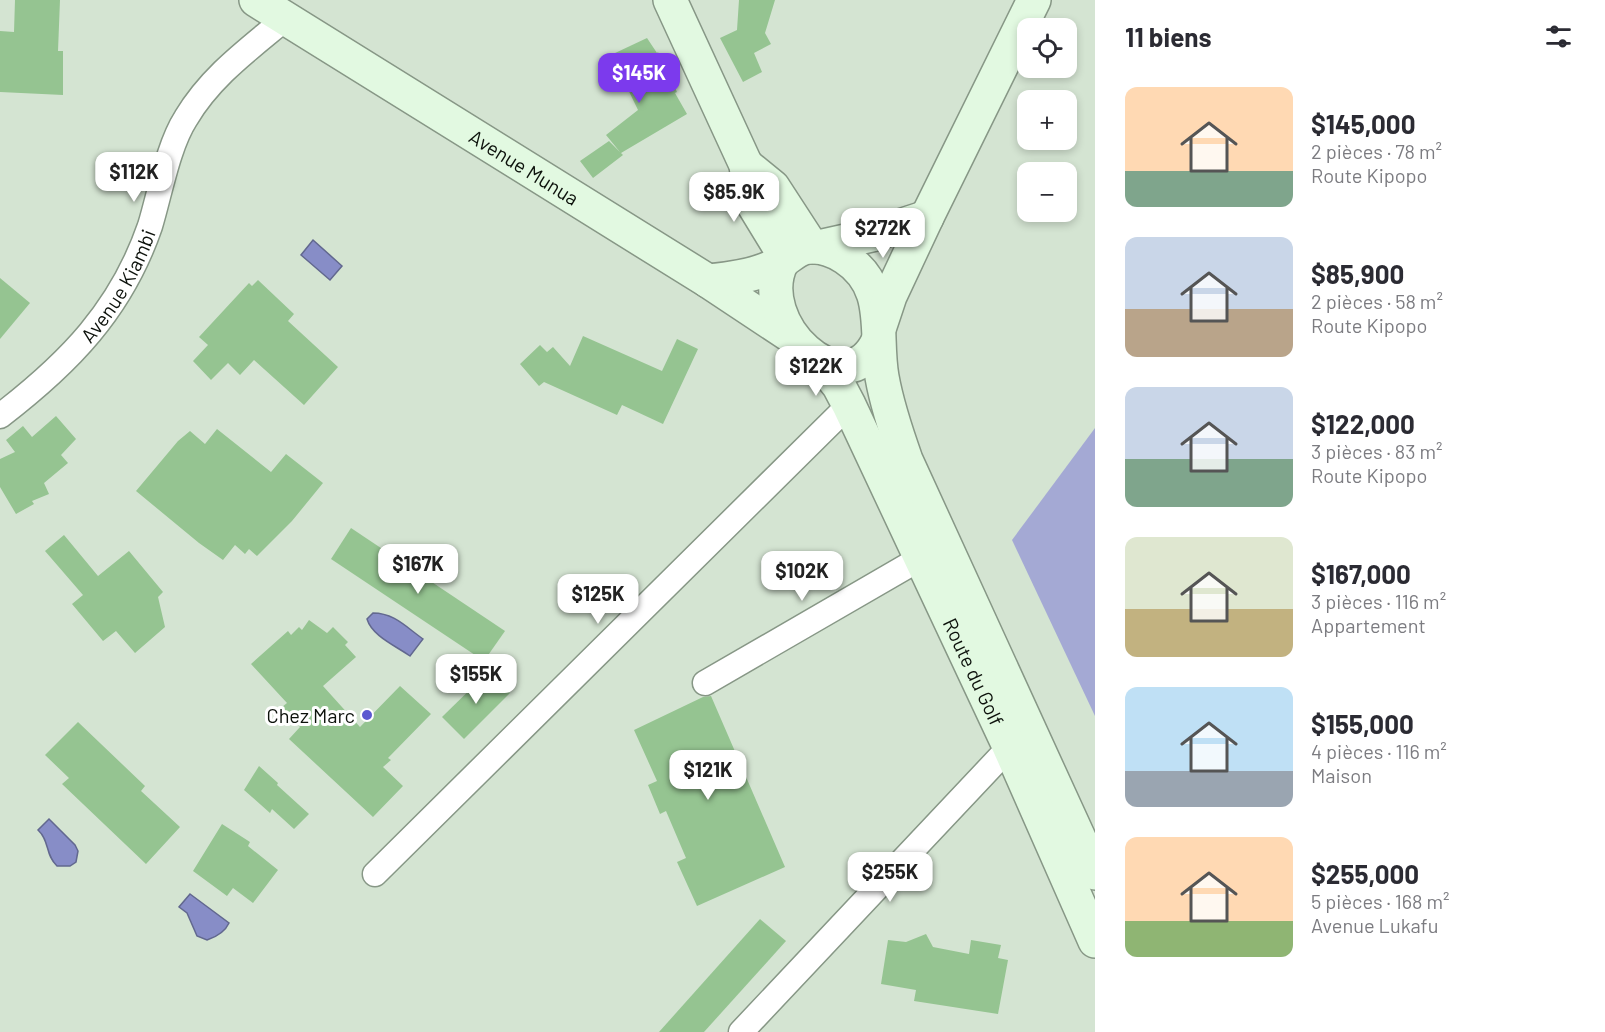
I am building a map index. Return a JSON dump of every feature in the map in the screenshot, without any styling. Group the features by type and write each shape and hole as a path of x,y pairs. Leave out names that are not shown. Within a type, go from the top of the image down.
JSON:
{"main road":[{"name":"Avenue Munua","path":"256,0 708,281 804,348"},
{"path":"670,0 746,165 750,199 800,254 839,255 860,270 870,285 876,300 885,394 906,460 1019,737 1095,873"},
{"path":"800,254 777,279 776,300 783,323 804,348 836,366 853,364 868,356 874,350 890,296 1034,0"},
{"path":"708,281 755,273 800,254 872,235 927,217"},
{"name":"Route du Golf","path":"804,348 839,386 921,558 1019,737 1095,940"}],"street":[{"name":"Avenue Kiambi","path":"0,416 27,396 94,330 115,300 138,255 185,119 228,65 286,18"},
{"path":"375,874 849,405"},
{"path":"705,683 921,558"},
{"path":"741,1032 1019,737"}],"shaded area":[{"path":"313,240 342,266 330,280 301,255"},
{"path":"1095,428 1095,716 1012,540"},
{"path":"373,613 394,618 423,639 410,656 374,631 367,619"},
{"path":"49,819 75,845 78,851 76,862 70,866 57,866 53,862 42,834 38,830"},
{"path":"190,894 229,923 223,932 207,940 197,936 187,913 179,907"}],"building":[{"path":"15,0 60,0 58,51 63,51 63,95 0,92 0,31 14,32"},
{"path":"739,0 775,0 765,33 771,44 754,53 762,72 743,82 720,38 737,30"},
{"path":"647,38 658,52 677,92 675,93 687,114 621,153 623,155 593,178 580,161 609,141 620,152 606,135 638,110 613,54"},
{"path":"0,278 30,303 0,339"},
{"path":"258,280 294,314 288,321 338,367 304,405 254,360 240,375 228,363 211,380 193,361 208,345 199,337 249,283 252,286"},
{"path":"583,336 662,371 677,339 698,349 663,424 622,405 617,415 544,382 539,386 520,364 540,345 547,352 553,347 570,366"},
{"path":"56,416 76,439 61,455 68,463 44,483 49,494 32,501 34,504 16,514 0,487 0,459 15,452 6,440 23,426 32,437"},
{"path":"217,429 271,472 286,454 323,483 292,521 257,556 249,549 245,554 235,545 223,560 136,491 178,441 190,431 205,444"},
{"path":"351,528 505,631 484,661 331,559"},
{"path":"64,535 98,576 129,551 163,592 158,597 165,627 135,653 116,631 103,641 72,604 83,595 45,551"},
{"path":"309,620 327,633 333,627 348,642 345,645 356,657 323,686 360,727 400,686 431,714 388,758 391,760 383,767 403,786 373,817 289,739 300,727 282,707 287,703 251,664 288,631 291,635 299,627 302,630"},
{"path":"489,671 510,693 464,739 442,717"},
{"path":"711,696 785,867 697,906 677,862 686,858 666,811 660,814 648,785 657,781 634,730 703,697"},
{"path":"78,722 145,786 141,791 180,827 146,864 62,784 69,778 45,755"},
{"path":"259,766 309,814 294,829 272,809 270,813 244,790"},
{"path":"222,824 250,842 248,846 278,870 253,903 233,888 227,896 193,871"},
{"path":"760,919 786,941 704,1032 659,1032"},
{"path":"926,934 933,947 969,954 971,940 1001,945 998,958 1008,960 998,1014 914,1001 916,990 881,984 888,940 906,942"}],"place":[{"name":"Chez Marc","path":"367,715"}]}
